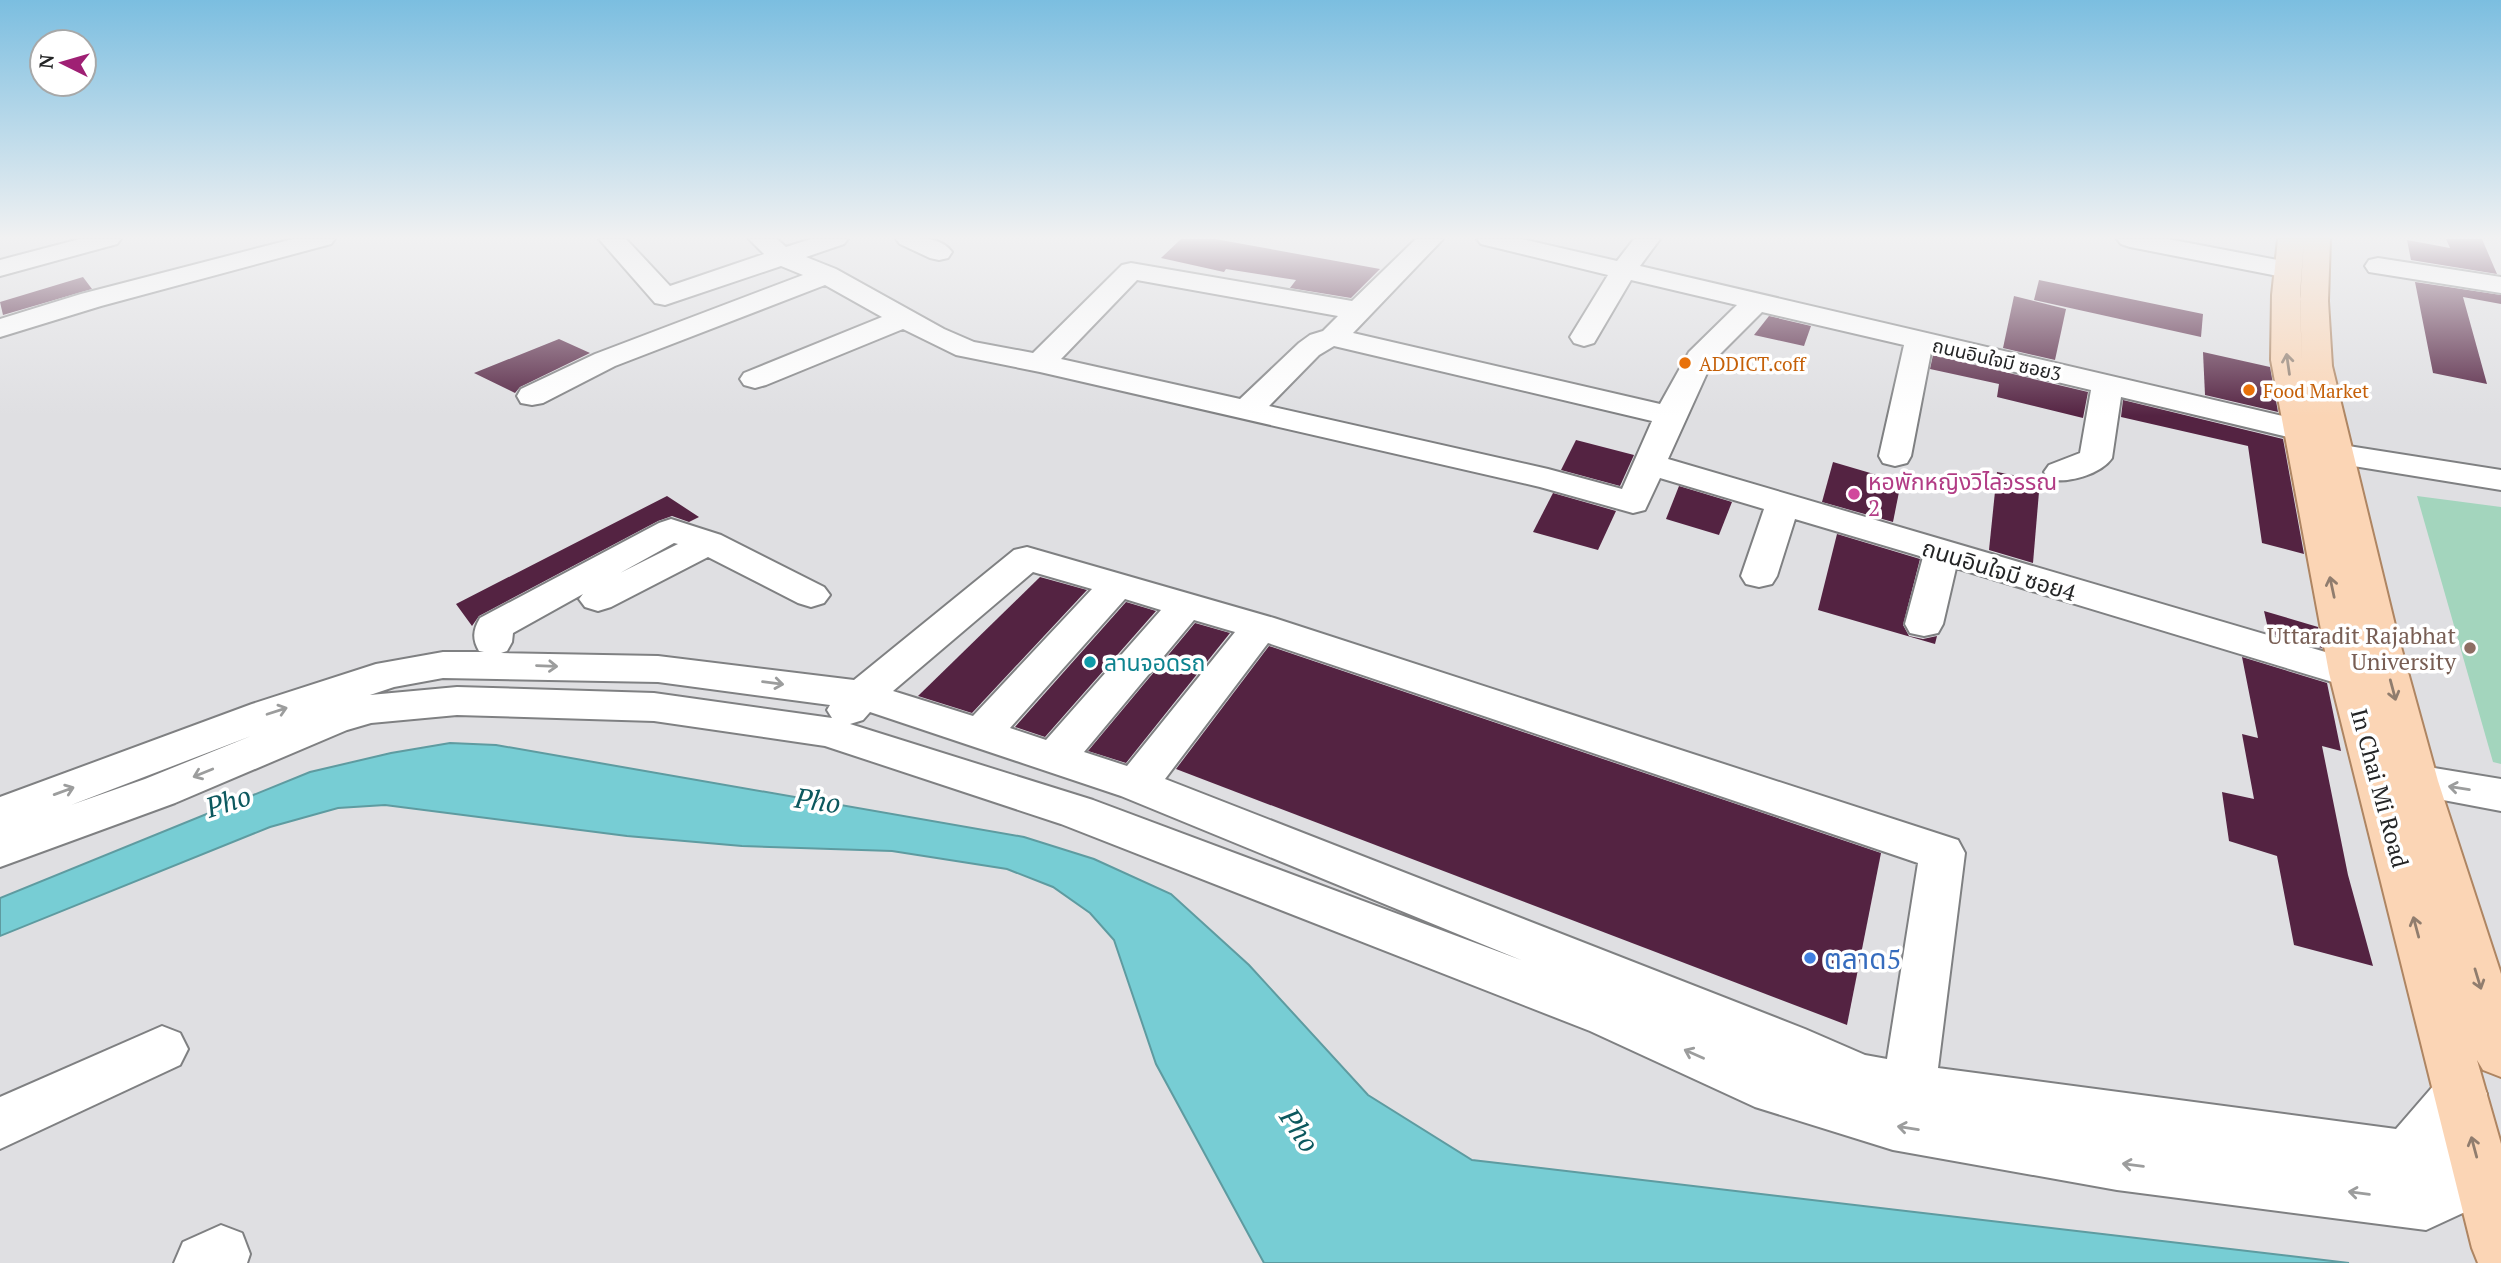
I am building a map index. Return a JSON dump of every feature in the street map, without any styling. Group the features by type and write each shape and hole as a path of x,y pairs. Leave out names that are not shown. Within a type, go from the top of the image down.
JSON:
{"main road":[{"name":"In Chai Mi Road","path":"2296,298 2286,359 2376,625 2416,781 2501,1054"},
{"name":"In Chai Mi Road","path":"2318,454 2350,673 2488,1205"}],"street":[{"path":"0,328 109,298"},
{"path":"532,397 606,360 767,298"},
{"path":"867,298 966,349 1040,363 1548,479 1633,503 1670,416 1699,358 1756,302"},
{"path":"1040,363 1105,298"},
{"path":"1285,298 1359,311"},
{"path":"1246,411 1310,349 1320,341 1333,337 1372,298"},
{"path":"1584,337 1607,298"},
{"name":"ถนนอินใจมี ซอย3","path":"1739,298 2107,384 2318,454"},
{"path":"755,379 904,319"},
{"path":"1333,337 1670,416"},
{"path":"1895,456 1919,341"},
{"path":"2061,472 2096,458 2107,384"},
{"path":"2318,454 2501,480"},
{"path":"2318,454 2501,496"},
{"name":"ถนนอินใจมี ซอย4","path":"1650,464 2350,673"},
{"path":"1759,576 1783,504"},
{"path":"0,849 160,791 335,718 372,709 476,669 521,638 708,543 811,595"},
{"path":"1924,624 1942,553"},
{"path":"828,732 862,695 1027,558 1260,627 1942,853 1909,1088"},
{"path":"981,734 1118,584"},
{"path":"1055,758 1186,605"},
{"path":"1136,785 1260,627"},
{"path":"0,815 267,714 390,674 443,665 476,669 654,707 828,732 1077,812 1608,1015 1774,1090 1893,1125 2117,1163 2426,1202 2488,1205"},
{"path":"476,669 658,669 862,695 1136,785 1787,1045 1860,1077 1909,1088 2408,1157 2488,1205"},
{"path":"2416,781 2501,795"},
{"path":"0,1124 162,1048"},
{"path":"2408,1157 2460,1094"}],"green space":[{"path":"2417,496 2501,507 2501,764 2493,762"}],"water":[{"name":"Pho","path":"450,743 496,745 1024,837 1094,859 1171,894 1249,965 1368,1095 1472,1160 2349,1263 1264,1263 1156,1064 1114,940 1090,913 1053,887 1007,869 892,851 742,846 627,836 385,805 338,808 270,827 0,936 0,898 310,772 391,753"}],"building":[{"path":"13,298 61,298 3,315 0,302"},
{"path":"2014,298 2066,309 2055,360 2003,348"},
{"path":"2126,298 2203,314 2201,337 2034,300"},
{"path":"2418,298 2463,298 2487,384 2433,373"},
{"path":"2468,298 2501,298 2501,304"},
{"path":"1769,316 1811,326 1804,346 1754,335"},
{"path":"559,339 590,353 520,387 515,393 474,373"},
{"path":"2203,352 2270,367 2278,412 2205,395"},
{"path":"1933,355 2088,392 2083,418 1997,397 1999,384 1930,369"},
{"path":"2123,400 2283,439 2304,554 2262,543 2248,446 2121,417"},
{"path":"1576,440 1634,455 1620,486 1561,470"},
{"path":"1833,462 1901,482 1893,522 1822,502"},
{"path":"1997,472 2040,480 2033,563 1989,550"},
{"path":"1679,486 1732,502 1719,535 1666,519"},
{"path":"1553,493 1616,511 1598,550 1533,532"},
{"path":"667,496 699,517 689,522 672,516 658,521 479,616 472,626 456,604"},
{"path":"1837,534 1920,559 1903,625 1909,636 1923,639 1937,636 1935,644 1818,610"},
{"path":"1040,577 1087,590 972,713 918,696"},
{"path":"1126,602 1156,611 1045,737 1015,727"},
{"path":"2264,611 2318,627 2322,648 2269,633"},
{"path":"1195,623 1230,633 1126,763 1088,751"},
{"path":"1269,646 1881,853 1847,1025 1176,769"},
{"path":"2242,657 2327,683 2341,751 2322,746 2348,875 2373,966 2294,945 2277,856 2229,841 2222,792 2254,799 2242,734 2258,738"}],"place":[{"name":"ADDICT.coff","path":"1685,363"},
{"name":"Food Market","path":"2249,390"},
{"name":"หอพักหญิงวิไลวรรณ 2","path":"1854,494"},
{"name":"Uttaradit Rajabhat University","path":"2470,648"},
{"name":"ลานจอดรถ","path":"1090,662"},
{"name":"ตลาด5","path":"1810,958"}]}
